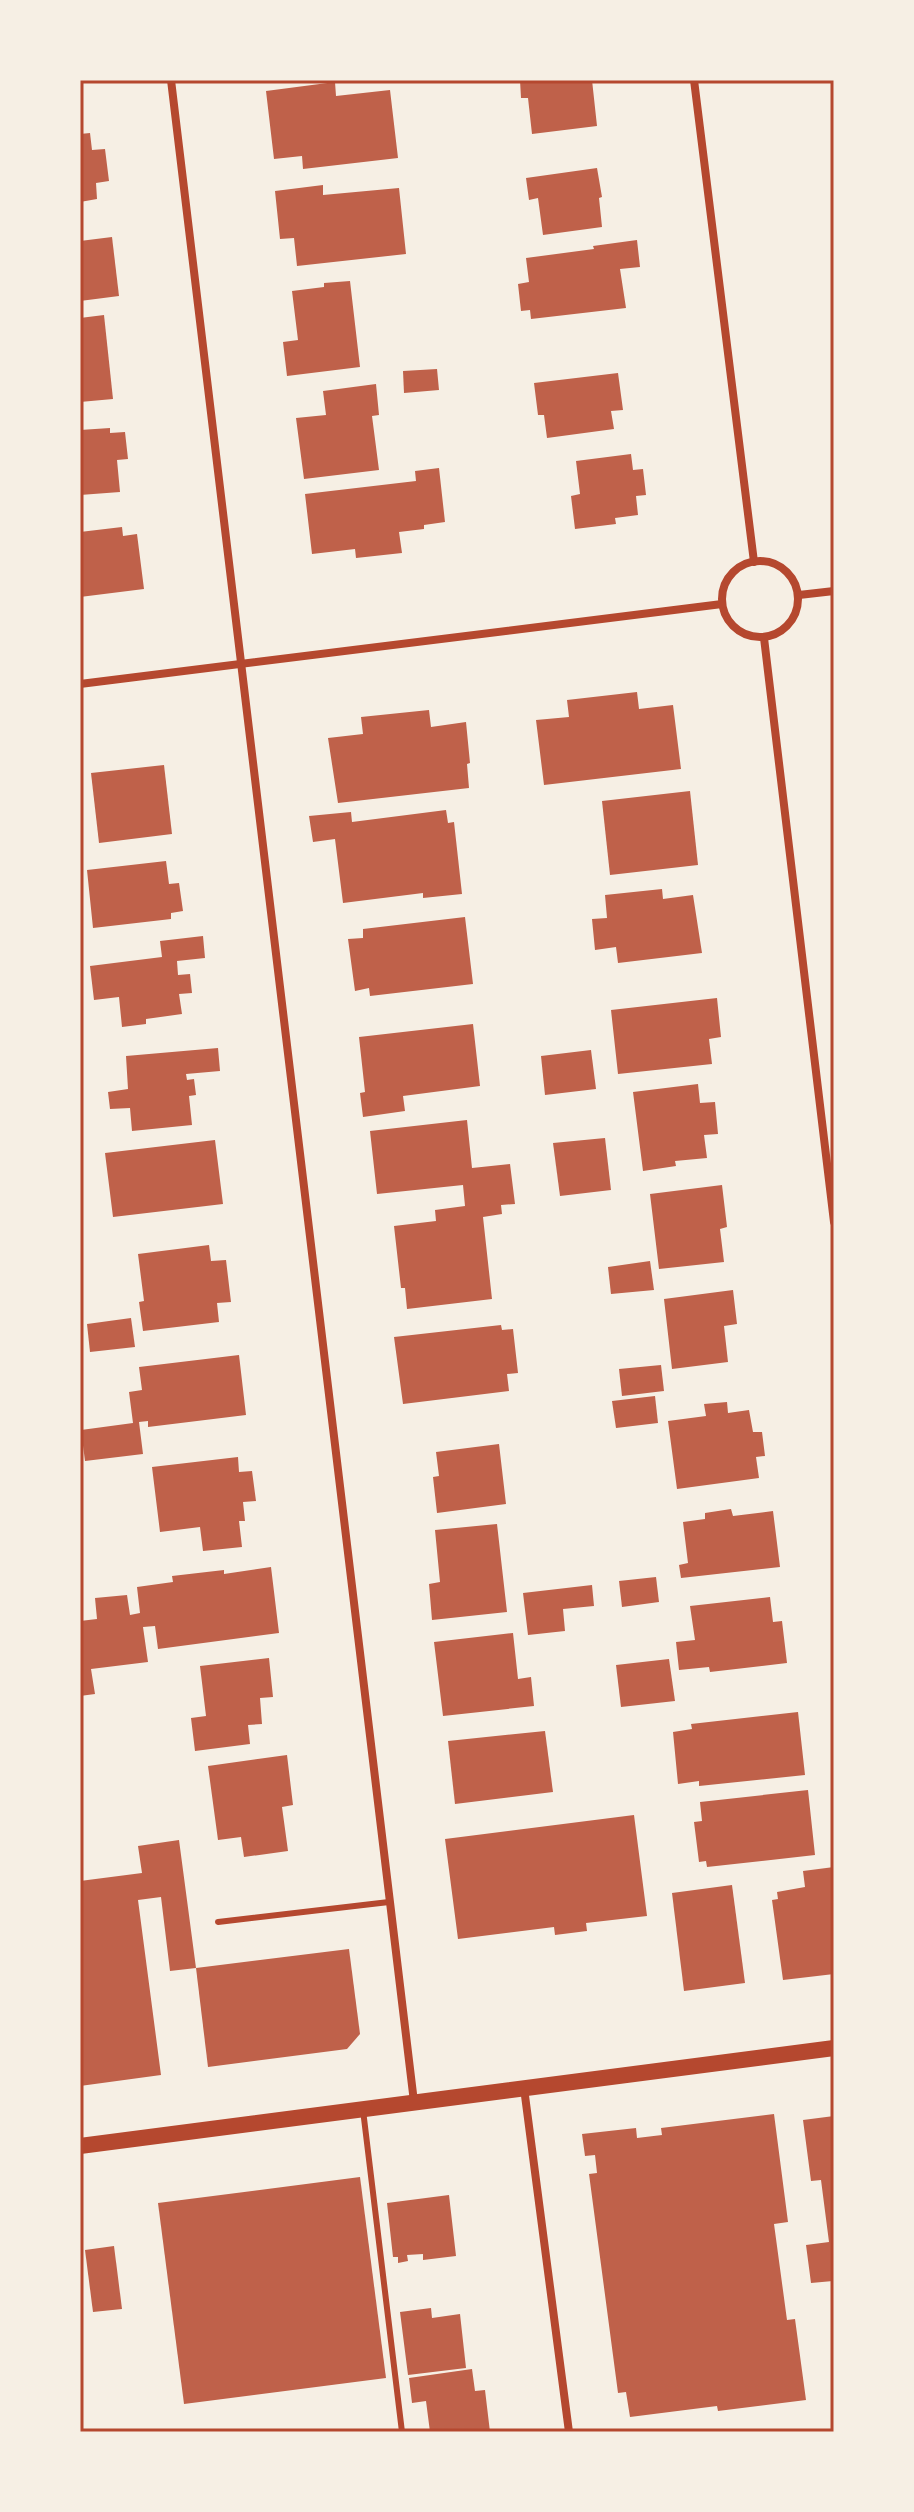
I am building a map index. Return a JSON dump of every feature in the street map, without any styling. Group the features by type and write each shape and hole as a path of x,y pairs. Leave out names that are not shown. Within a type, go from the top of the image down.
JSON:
{"main road":[{"path":"80,2146 834,2048"}],"street":[{"path":"171,80 415,2103"},
{"path":"694,80 754,562"},
{"path":"754,562 769,562 782,567 795,582 799,595 791,623 780,633 764,638 748,636 735,629 728,621 722,604 723,589 730,576 741,566 754,562"},
{"path":"799,595 834,591"},
{"path":"80,684 722,604"},
{"path":"764,638 834,1222"},
{"path":"823,1130 834,1129"},
{"path":"524,2088 569,2432"}],"lane":[{"path":"218,1922 389,1902"},
{"path":"363,2109 402,2432"}],"building":[{"path":"520,80 592,80 597,126 532,134 528,98 521,98"},
{"path":"335,82 336,96 390,90 398,158 303,169 302,156 274,159 266,91"},
{"path":"90,133 92,150 105,149 109,181 96,183 97,199 80,202 80,134"},
{"path":"597,168 602,197 599,198 602,227 543,235 538,198 529,200 526,178"},
{"path":"323,185 323,195 399,188 406,254 297,266 294,238 280,239 275,191"},
{"path":"112,237 119,296 80,301 80,241"},
{"path":"637,240 640,267 620,269 626,308 531,319 530,310 521,311 518,284 529,282 526,258"},
{"path":"350,281 360,367 287,376 283,342 298,340 292,291 324,287 324,283"},
{"path":"104,315 113,399 80,402 80,318"},
{"path":"437,369 439,390 404,393 403,371"},
{"path":"618,373 623,410 611,411 614,429 547,438 544,415 538,415 534,383"},
{"path":"376,384 379,415 372,416 379,470 304,479 296,418 326,415 323,391"},
{"path":"110,428 110,433 125,432 128,459 117,460 120,492 80,495 80,430"},
{"path":"631,454 633,470 643,469 646,495 636,496 638,515 615,518 616,524 575,529 571,496 580,494 576,461"},
{"path":"439,468 445,522 399,532 402,553 356,558 355,549 312,554 305,494 416,481 415,471"},
{"path":"122,527 123,536 137,534 144,589 80,597 80,532"},
{"path":"637,692 639,709 673,705 681,769 544,785 536,720 569,717 567,700"},
{"path":"429,710 431,727 466,722 469,788 338,803 328,738 363,734 361,717"},
{"path":"164,765 172,834 99,843 91,773"},
{"path":"690,791 698,865 610,875 602,801"},
{"path":"446,810 448,823 454,822 462,894 423,898 423,893 343,903 335,839 313,842 309,816 351,812 352,822"},
{"path":"166,861 169,884 179,883 183,911 171,913 171,919 93,928 87,870"},
{"path":"662,889 663,899 693,895 702,953 618,963 616,947 595,950 592,919 607,918 605,895"},
{"path":"465,917 473,984 370,996 369,988 355,991 348,939 363,938 363,929"},
{"path":"203,936 205,958 177,961 178,975 190,974 192,993 179,994 182,1014 146,1019 146,1024 122,1027 119,997 94,1000 90,966 162,957 160,941"},
{"path":"717,998 721,1037 709,1039 712,1064 618,1074 611,1010"},
{"path":"473,1024 480,1086 403,1096 405,1111 363,1117 360,1093 365,1092 359,1037"},
{"path":"218,1048 220,1071 186,1074 187,1080 194,1079 196,1095 189,1096 192,1125 132,1131 130,1108 110,1109 108,1092 128,1089 126,1056"},
{"path":"591,1050 596,1089 545,1095 541,1056"},
{"path":"698,1084 700,1103 715,1102 718,1134 704,1135 707,1158 675,1161 676,1166 643,1171 633,1092"},
{"path":"467,1120 472,1168 510,1164 515,1204 501,1205 502,1214 483,1217 492,1299 407,1309 405,1288 401,1288 394,1226 436,1221 435,1210 465,1206 463,1185 377,1194 370,1131"},
{"path":"605,1138 611,1190 560,1196 553,1143"},
{"path":"215,1140 223,1204 113,1217 105,1153"},
{"path":"722,1185 727,1227 720,1229 724,1262 659,1269 650,1194"},
{"path":"209,1245 211,1261 226,1260 231,1302 217,1303 219,1322 143,1331 139,1302 144,1301 138,1254"},
{"path":"650,1261 654,1290 611,1294 608,1267"},
{"path":"733,1290 737,1324 724,1326 728,1362 672,1369 664,1299"},
{"path":"131,1318 135,1347 90,1352 87,1324"},
{"path":"501,1325 502,1330 513,1329 518,1373 507,1374 509,1391 403,1404 394,1337"},
{"path":"239,1355 246,1415 148,1427 148,1421 139,1422 143,1454 85,1461 81,1430 133,1423 129,1392 142,1390 139,1367"},
{"path":"661,1365 664,1391 622,1396 619,1369"},
{"path":"655,1396 658,1423 616,1428 612,1401"},
{"path":"727,1402 728,1413 749,1410 753,1432 762,1432 765,1456 756,1457 759,1478 677,1489 668,1421 706,1416 704,1404"},
{"path":"499,1444 506,1504 437,1513 433,1477 439,1476 436,1452"},
{"path":"238,1457 239,1472 252,1471 256,1501 243,1502 245,1521 239,1521 242,1547 203,1551 200,1527 160,1532 152,1467"},
{"path":"731,1509 733,1516 773,1511 780,1567 681,1578 679,1565 688,1563 683,1522 705,1519 705,1513"},
{"path":"497,1524 507,1612 432,1620 429,1584 440,1582 435,1530"},
{"path":"271,1567 279,1633 158,1649 155,1626 143,1627 148,1662 91,1669 95,1694 80,1696 80,1621 97,1619 95,1598 127,1595 130,1615 140,1613 137,1587 173,1582 172,1576 224,1570 224,1574"},
{"path":"656,1577 659,1602 622,1607 619,1581"},
{"path":"592,1585 594,1606 563,1609 565,1631 528,1635 523,1593"},
{"path":"770,1597 773,1622 782,1621 787,1663 710,1672 709,1667 679,1670 676,1642 695,1640 690,1606"},
{"path":"513,1633 518,1679 531,1677 534,1706 443,1716 434,1642"},
{"path":"269,1658 273,1697 260,1698 262,1724 248,1725 250,1744 195,1751 191,1718 206,1716 200,1666"},
{"path":"669,1659 675,1701 621,1707 616,1665"},
{"path":"798,1712 805,1775 699,1786 699,1781 678,1784 673,1732 692,1729 691,1724"},
{"path":"545,1731 553,1792 455,1804 448,1741"},
{"path":"287,1755 293,1805 282,1807 288,1851 244,1857 241,1837 218,1840 208,1766"},
{"path":"808,1790 815,1855 707,1867 706,1861 699,1862 694,1822 702,1821 700,1802"},
{"path":"634,1815 647,1916 586,1923 587,1931 555,1935 554,1927 458,1939 445,1839"},
{"path":"179,1840 196,1968 170,1971 161,1897 138,1900 161,2075 80,2086 80,1881 142,1873 138,1846"},
{"path":"834,1867 834,1974 783,1980 772,1900 778,1899 777,1892 805,1887 803,1871"},
{"path":"732,1885 745,1983 684,1991 672,1893"},
{"path":"349,1949 360,2034 347,2049 208,2067 196,1968"},
{"path":"774,2114 788,2222 774,2224 787,2320 795,2319 806,2400 718,2411 717,2406 630,2417 626,2392 618,2393 589,2174 597,2173 595,2155 585,2156 582,2134 636,2128 637,2138 662,2135 661,2128"},
{"path":"834,2116 833,2281 811,2283 806,2245 829,2242 821,2180 811,2181 803,2120"},
{"path":"360,2177 386,2378 184,2404 158,2203"},
{"path":"449,2195 456,2256 423,2260 423,2254 407,2255 408,2261 398,2263 398,2257 393,2257 387,2203"},
{"path":"114,2246 122,2309 93,2312 85,2250"},
{"path":"431,2308 432,2318 460,2314 466,2368 408,2375 400,2312"},
{"path":"472,2369 475,2391 485,2390 490,2432 430,2432 426,2401 412,2403 409,2378"}]}
